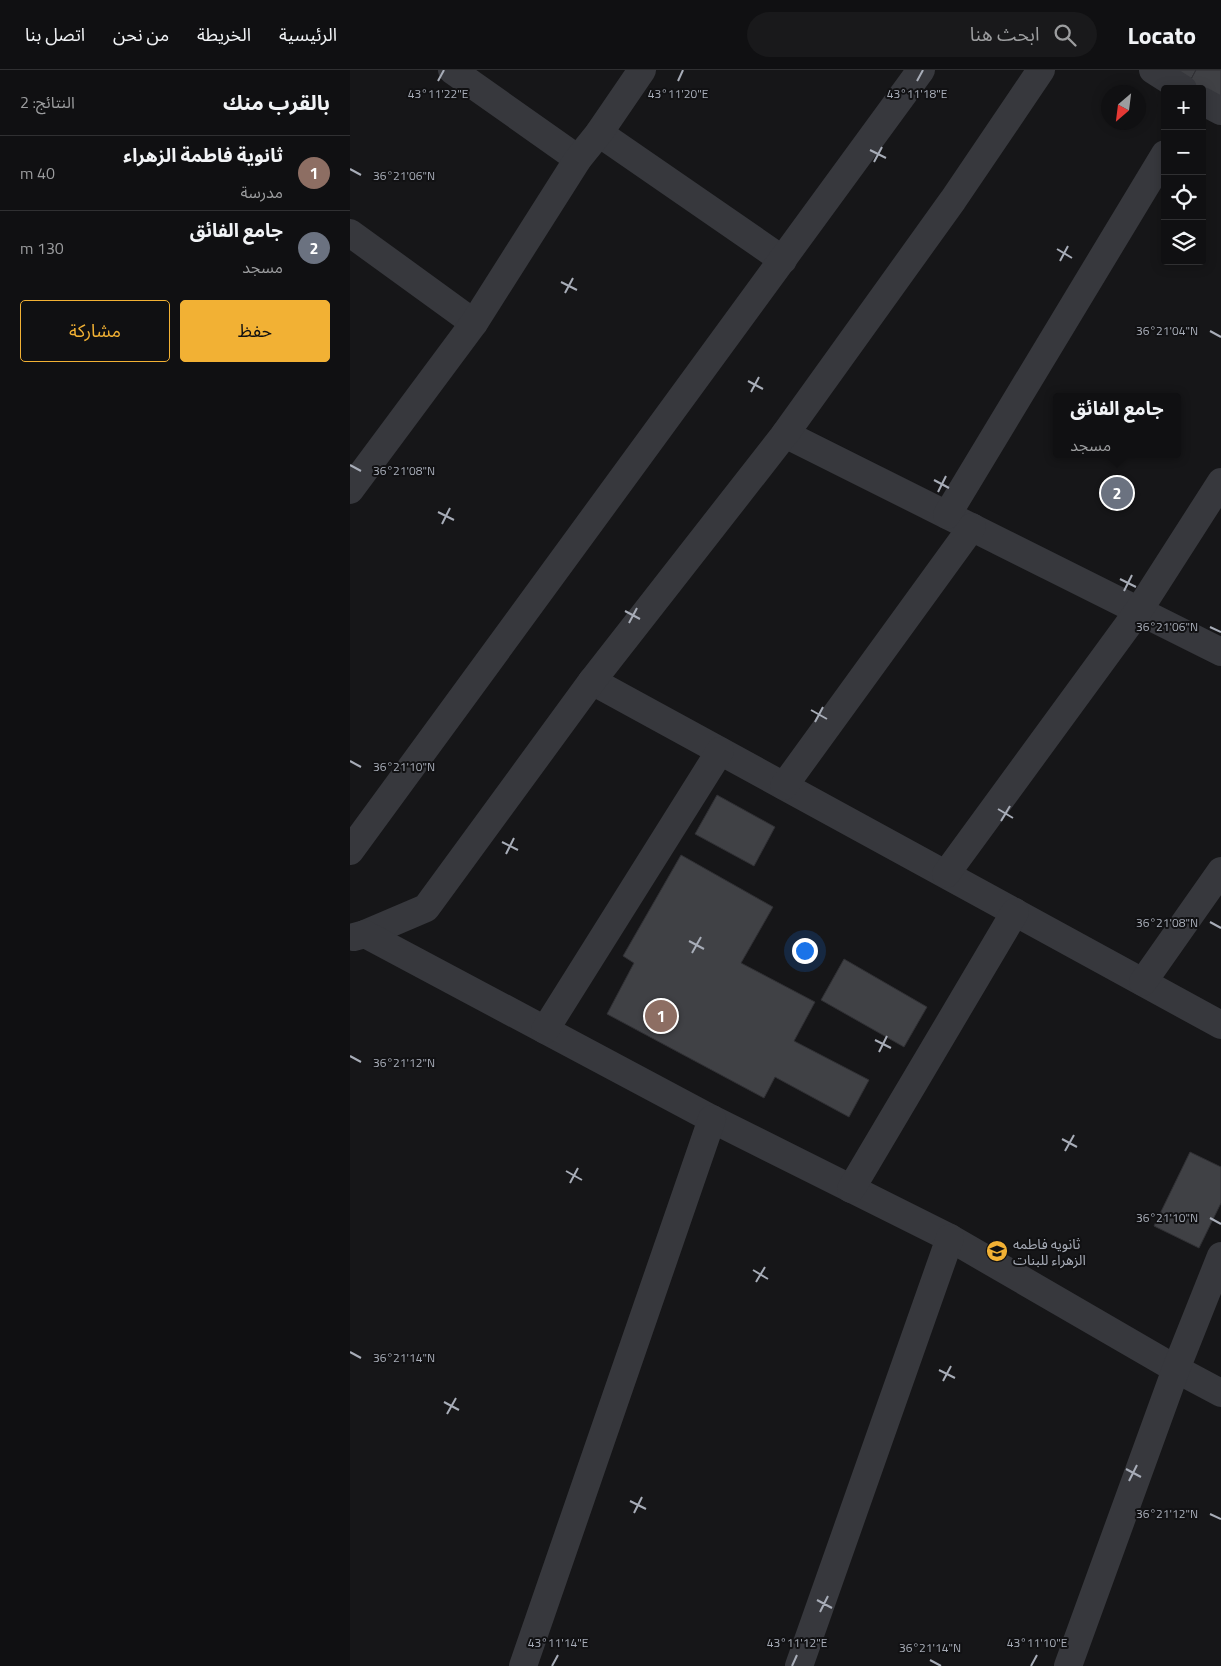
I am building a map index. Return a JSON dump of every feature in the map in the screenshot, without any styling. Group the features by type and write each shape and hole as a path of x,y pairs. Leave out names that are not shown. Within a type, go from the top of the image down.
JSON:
{"street":[{"path":"452,70 578,159"},
{"path":"354,478 474,323 578,159 642,70"},
{"path":"350,851 922,70"},
{"path":"358,936 426,908 592,681 785,434 953,200 1041,70"},
{"path":"1153,70 1177,85"},
{"path":"1206,103 1221,111"},
{"path":"599,132 783,260"},
{"path":"947,515 1161,161"},
{"path":"350,233 474,323"},
{"path":"785,434 1221,652"},
{"path":"946,874 1139,610 1221,482"},
{"path":"784,786 972,527"},
{"path":"592,681 1221,1025"},
{"path":"545,1030 720,751"},
{"path":"1143,982 1221,871"},
{"path":"851,1189 1015,912"},
{"path":"358,936 545,1030 712,1119 950,1238 1176,1369 1221,1393"},
{"path":"523,1666 712,1119"},
{"path":"799,1666 950,1238"},
{"path":"1068,1666 1176,1369 1221,1256"}],"building":[{"path":"1166,70 1196,70 1189,83"},
{"path":"1196,70 1221,70 1221,102 1206,93 1206,85 1192,85 1189,83"},
{"path":"717,795 775,827 754,866 695,834"},
{"path":"681,855 773,907 741,963 815,1002 794,1041 869,1080 849,1117 775,1077 764,1098 607,1014 634,963 623,956"},
{"path":"844,959 927,1007 904,1047 821,1000"},
{"path":"1190,1152 1221,1167 1221,1203 1199,1248 1154,1226"}],"place":[{"name":"جامع الفائق","path":"1117,493"},
{"name":"ثانوية فاطمة الزهراء","path":"661,1016"},
{"name":"ثانويه فاطمه الزهراء للبنات","path":"997,1251"}]}
